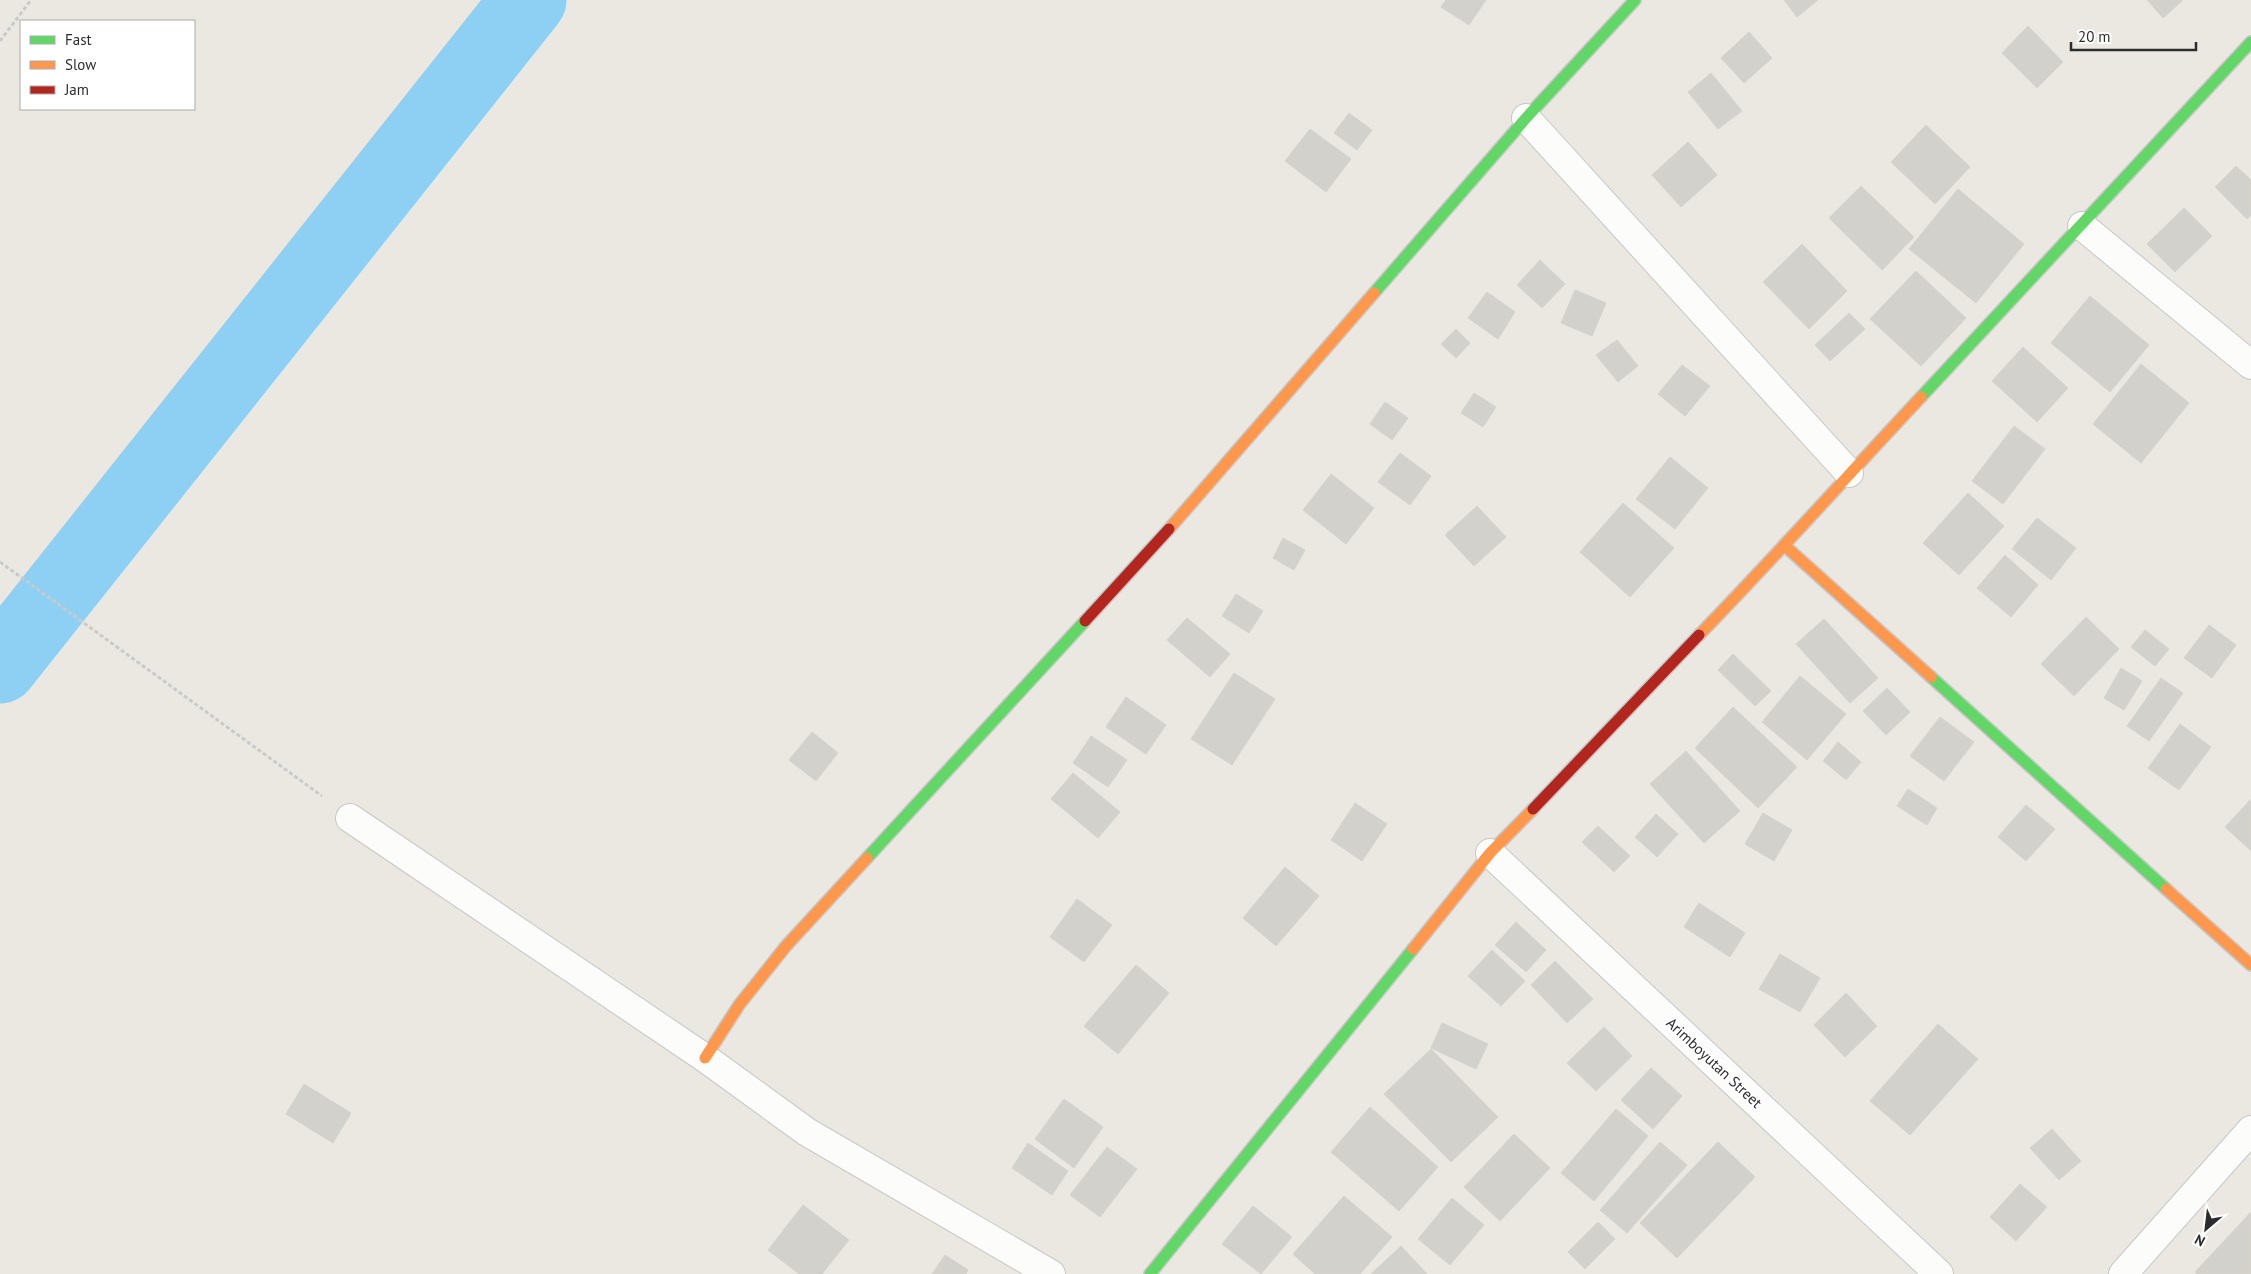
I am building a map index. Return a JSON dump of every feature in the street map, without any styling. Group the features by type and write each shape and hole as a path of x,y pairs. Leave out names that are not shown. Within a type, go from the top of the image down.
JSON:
{"street":[{"path":"705,1058 739,1005 786,946 1173,525 1526,118 1635,0"},
{"path":"1150,1274 1490,853 1785,546 1849,473 2082,226 2251,42"},
{"path":"1526,118 1849,473"},
{"path":"2082,226 2251,366"},
{"path":"1785,546 2251,965"},
{"path":"350,818 705,1058 806,1132 1051,1274"},
{"name":"Arimboyutan Street","path":"1490,853 1938,1274"},
{"path":"2123,1274 2251,1130"}],"path":[{"path":"0,41 31,0"},
{"path":"0,562 311,787"}],"building":[{"path":"1446,0 1486,0 1469,25 1441,7"},
{"path":"1784,0 1818,0 1797,17"},
{"path":"2147,0 2183,0 2163,18"},
{"path":"2028,26 2063,62 2037,88 2002,53"},
{"path":"1749,32 1772,58 1744,83 1721,58"},
{"path":"1711,73 1742,111 1718,129 1688,92"},
{"path":"1349,113 1372,130 1357,150 1334,133"},
{"path":"1926,125 1970,167 1935,204 1891,162"},
{"path":"1310,129 1351,159 1326,192 1285,161"},
{"path":"1688,142 1717,175 1681,207 1652,175"},
{"path":"2236,166 2251,180 2251,215 2247,219 2215,187"},
{"path":"1861,186 1914,237 1882,270 1829,218"},
{"path":"1958,189 2024,244 1976,303 1909,249"},
{"path":"2184,208 2212,236 2175,272 2147,244"},
{"path":"1802,244 1847,291 1809,329 1763,282"},
{"path":"1540,260 1565,284 1542,308 1517,285"},
{"path":"1916,271 1966,318 1921,366 1870,319"},
{"path":"1575,290 1606,303 1592,336 1561,323"},
{"path":"1487,292 1515,312 1498,339 1468,318"},
{"path":"2090,296 2149,345 2110,392 2051,343"},
{"path":"1849,313 1865,329 1830,361 1815,345"},
{"path":"1456,329 1470,343 1456,358 1441,344"},
{"path":"1617,340 1638,366 1618,382 1596,355"},
{"path":"2023,347 2068,388 2037,422 1992,381"},
{"path":"2141,364 2189,403 2141,463 2093,424"},
{"path":"1682,365 1710,386 1685,416 1658,394"},
{"path":"1474,393 1496,407 1483,427 1461,413"},
{"path":"1385,402 1408,418 1392,440 1370,424"},
{"path":"2014,426 2045,449 2003,504 1972,481"},
{"path":"1400,453 1431,476 1410,505 1378,482"},
{"path":"1670,457 1708,488 1675,529 1636,499"},
{"path":"1331,474 1374,508 1346,544 1303,510"},
{"path":"1968,493 2004,526 1959,575 1923,543"},
{"path":"1623,503 1674,548 1630,597 1580,552"},
{"path":"1477,506 1506,537 1474,566 1445,535"},
{"path":"2037,518 2076,548 2051,580 2012,549"},
{"path":"1283,538 1305,550 1294,570 1273,558"},
{"path":"2005,555 2038,585 2011,617 1977,588"},
{"path":"1236,594 1263,611 1249,633 1222,616"},
{"path":"2086,617 2119,649 2074,696 2041,664"},
{"path":"1187,618 1230,654 1210,677 1167,640"},
{"path":"1824,619 1878,678 1850,703 1796,644"},
{"path":"2209,625 2236,645 2212,678 2184,658"},
{"path":"2145,630 2169,649 2155,666 2131,647"},
{"path":"1733,654 1771,691 1755,706 1718,670"},
{"path":"2121,668 2142,681 2124,710 2104,698"},
{"path":"1234,673 1275,699 1232,765 1191,739"},
{"path":"1800,676 1846,714 1807,760 1762,722"},
{"path":"2161,678 2183,693 2149,741 2127,726"},
{"path":"1887,688 1910,712 1886,735 1863,711"},
{"path":"1126,697 1166,725 1146,754 1106,727"},
{"path":"1733,707 1797,767 1758,808 1695,748"},
{"path":"1940,717 1974,742 1944,781 1910,756"},
{"path":"2180,724 2211,747 2179,790 2148,768"},
{"path":"812,732 838,753 816,781 789,760"},
{"path":"1091,736 1127,760 1108,787 1073,763"},
{"path":"1838,742 1861,762 1846,780 1823,761"},
{"path":"1686,751 1740,811 1704,843 1650,784"},
{"path":"1073,773 1120,812 1098,838 1051,799"},
{"path":"1908,789 1937,808 1927,825 1897,806"},
{"path":"2251,799 2251,851 2225,827"},
{"path":"1355,803 1387,824 1362,861 1331,840"},
{"path":"2026,805 2055,829 2026,861 1998,837"},
{"path":"1763,813 1792,830 1774,861 1745,844"},
{"path":"1656,814 1678,834 1657,857 1635,837"},
{"path":"1598,826 1630,856 1614,872 1582,842"},
{"path":"1285,867 1319,896 1276,946 1243,918"},
{"path":"1077,899 1112,925 1084,962 1050,937"},
{"path":"1699,903 1745,933 1730,957 1684,927"},
{"path":"1516,922 1546,950 1526,972 1495,945"},
{"path":"1492,950 1525,981 1501,1006 1468,976"},
{"path":"1780,954 1820,978 1800,1012 1759,989"},
{"path":"1555,961 1593,999 1567,1023 1531,985"},
{"path":"1136,965 1169,993 1118,1054 1084,1026"},
{"path":"1846,993 1877,1026 1845,1057 1814,1025"},
{"path":"1442,1023 1488,1044 1476,1069 1431,1048"},
{"path":"1938,1024 1978,1059 1910,1135 1870,1101"},
{"path":"1604,1027 1632,1056 1596,1091 1567,1063"},
{"path":"1431,1049 1498,1117 1451,1162 1384,1094"},
{"path":"1651,1068 1682,1096 1653,1129 1621,1100"},
{"path":"304,1084 351,1113 333,1143 286,1114"},
{"path":"1064,1099 1103,1127 1074,1168 1035,1139"},
{"path":"1370,1107 1438,1167 1399,1211 1331,1152"},
{"path":"1616,1109 1648,1136 1594,1201 1561,1173"},
{"path":"2052,1129 2081,1161 2059,1180 2030,1148"},
{"path":"1514,1134 1550,1168 1500,1221 1464,1187"},
{"path":"1660,1142 1687,1165 1627,1233 1600,1210"},
{"path":"1718,1142 1755,1177 1677,1258 1640,1223"},
{"path":"1028,1143 1068,1171 1052,1195 1012,1168"},
{"path":"1107,1147 1137,1169 1100,1217 1070,1195"},
{"path":"2020,1184 2047,1207 2016,1241 1990,1217"},
{"path":"1344,1196 1392,1237 1360,1274 1315,1274 1293,1254"},
{"path":"1452,1198 1484,1225 1450,1265 1418,1239"},
{"path":"803,1205 849,1240 822,1274 799,1274 768,1250"},
{"path":"1253,1206 1292,1237 1261,1274 1222,1244"},
{"path":"2251,1212 2251,1274 2197,1274 2195,1272"},
{"path":"1598,1222 1615,1239 1585,1269 1568,1252"},
{"path":"1401,1246 1427,1274 1371,1274"},
{"path":"945,1255 968,1270 966,1274 932,1274"}],"waterway":[{"path":"0,666 529,0"}],"traffic: fast":[{"path":"1374,293 1526,118 1635,0"},
{"path":"1921,397 2251,42"},
{"path":"867,858 1085,621"},
{"path":"1931,677 2166,889"},
{"path":"1150,1274 1413,949"}],"traffic: slow":[{"path":"1169,529 1374,293"},
{"path":"1699,635 1921,397"},
{"path":"1785,546 1931,677"},
{"path":"1413,949 1490,853 1533,809"},
{"path":"705,1058 739,1005 786,946 867,858"},
{"path":"2166,889 2251,965"}],"traffic: jam":[{"path":"1085,621 1169,529"},
{"path":"1533,809 1699,635"}]}
